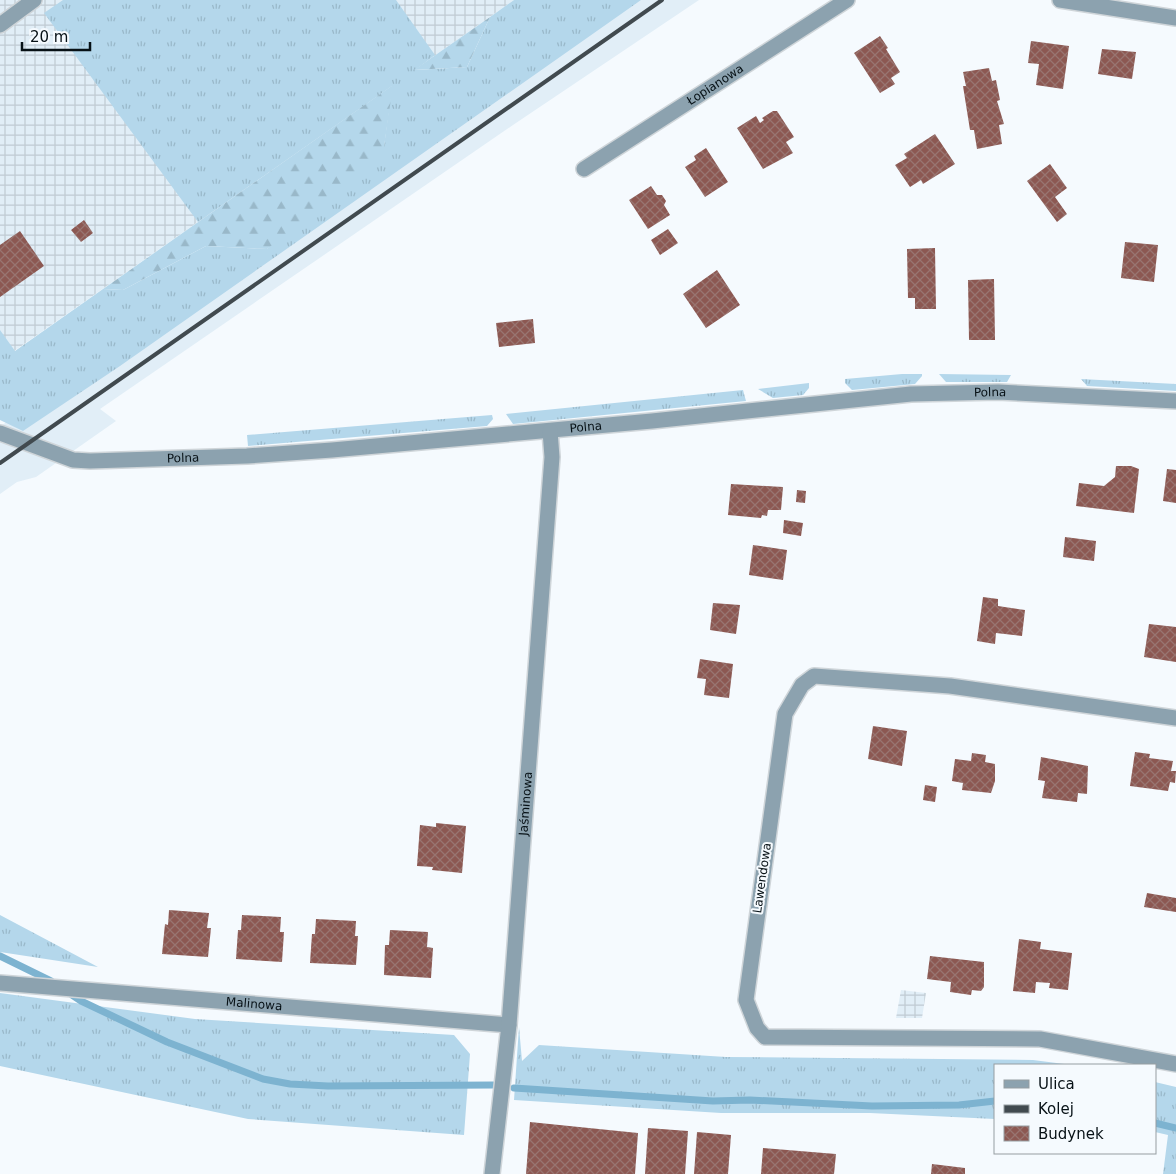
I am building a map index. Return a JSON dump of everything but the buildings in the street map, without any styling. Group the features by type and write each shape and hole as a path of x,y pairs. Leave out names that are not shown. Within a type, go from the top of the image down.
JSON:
{"street":[{"path":"0,25 34,0"},
{"name":"Łopianowa","path":"584,169 847,0"},
{"path":"1060,0 1176,18"},
{"name":"Polna","path":"0,433 26,445 73,460 90,461 247,456 550,431 911,394 956,392 1070,395 1176,401"},
{"name":"Jaśminowa","path":"492,1174 509,1025 552,457 550,431"},
{"name":"Lawendowa","path":"1176,718 950,686 814,676 802,685 784,714 746,1000 757,1028 765,1037 1040,1039 1176,1064"},
{"name":"Malinowa","path":"0,983 509,1025"}],"shaded area":[{"path":"0,0 514,0 0,361"},
{"path":"627,0 699,0 513,125 100,409 116,421 36,477 17,482 0,494 0,428 23,405"},
{"path":"901,990 926,993 922,1018 896,1018"}],"green space":[{"path":"63,0 396,0 435,55 415,70 467,67 490,17 514,0 641,0 120,366 23,431 0,420 0,330 15,351 103,289 123,290 206,246 267,249 384,146 392,86 198,222 44,13"},
{"path":"490,17 467,67 414,70"},
{"path":"393,85 384,147 323,209 267,249 206,246 123,290 103,289"},
{"path":"922,374 922,376 915,384 852,390 845,383 845,379"},
{"path":"939,374 1011,375 1007,382 946,382"},
{"path":"1081,379 1176,384 1176,391 1087,386"},
{"path":"809,383 809,388 803,395 773,398 758,389"},
{"path":"743,390 746,401 513,424 506,414"},
{"path":"492,415 493,419 487,426 248,446 247,435"},
{"path":"0,915 98,967 0,952"},
{"path":"0,993 195,1019 454,1035 470,1054 464,1135 248,1119 0,1066"},
{"path":"519,1027 522,1061 539,1045 726,1057 1033,1060 1064,1064 994,1064 994,1119 870,1113 721,1113 514,1100"},
{"path":"1156,1082 1176,1087 1176,1174 1163,1174 1168,1135 1156,1132"}],"waterway":[{"path":"0,956 51,981"},
{"path":"72,995 167,1042 263,1079 290,1084 328,1086 493,1085"},
{"path":"514,1088 713,1101 750,1100 872,1106 959,1105 994,1101"},
{"path":"1156,1123 1176,1128"}],"railway":[{"path":"0,463 662,0"}]}
